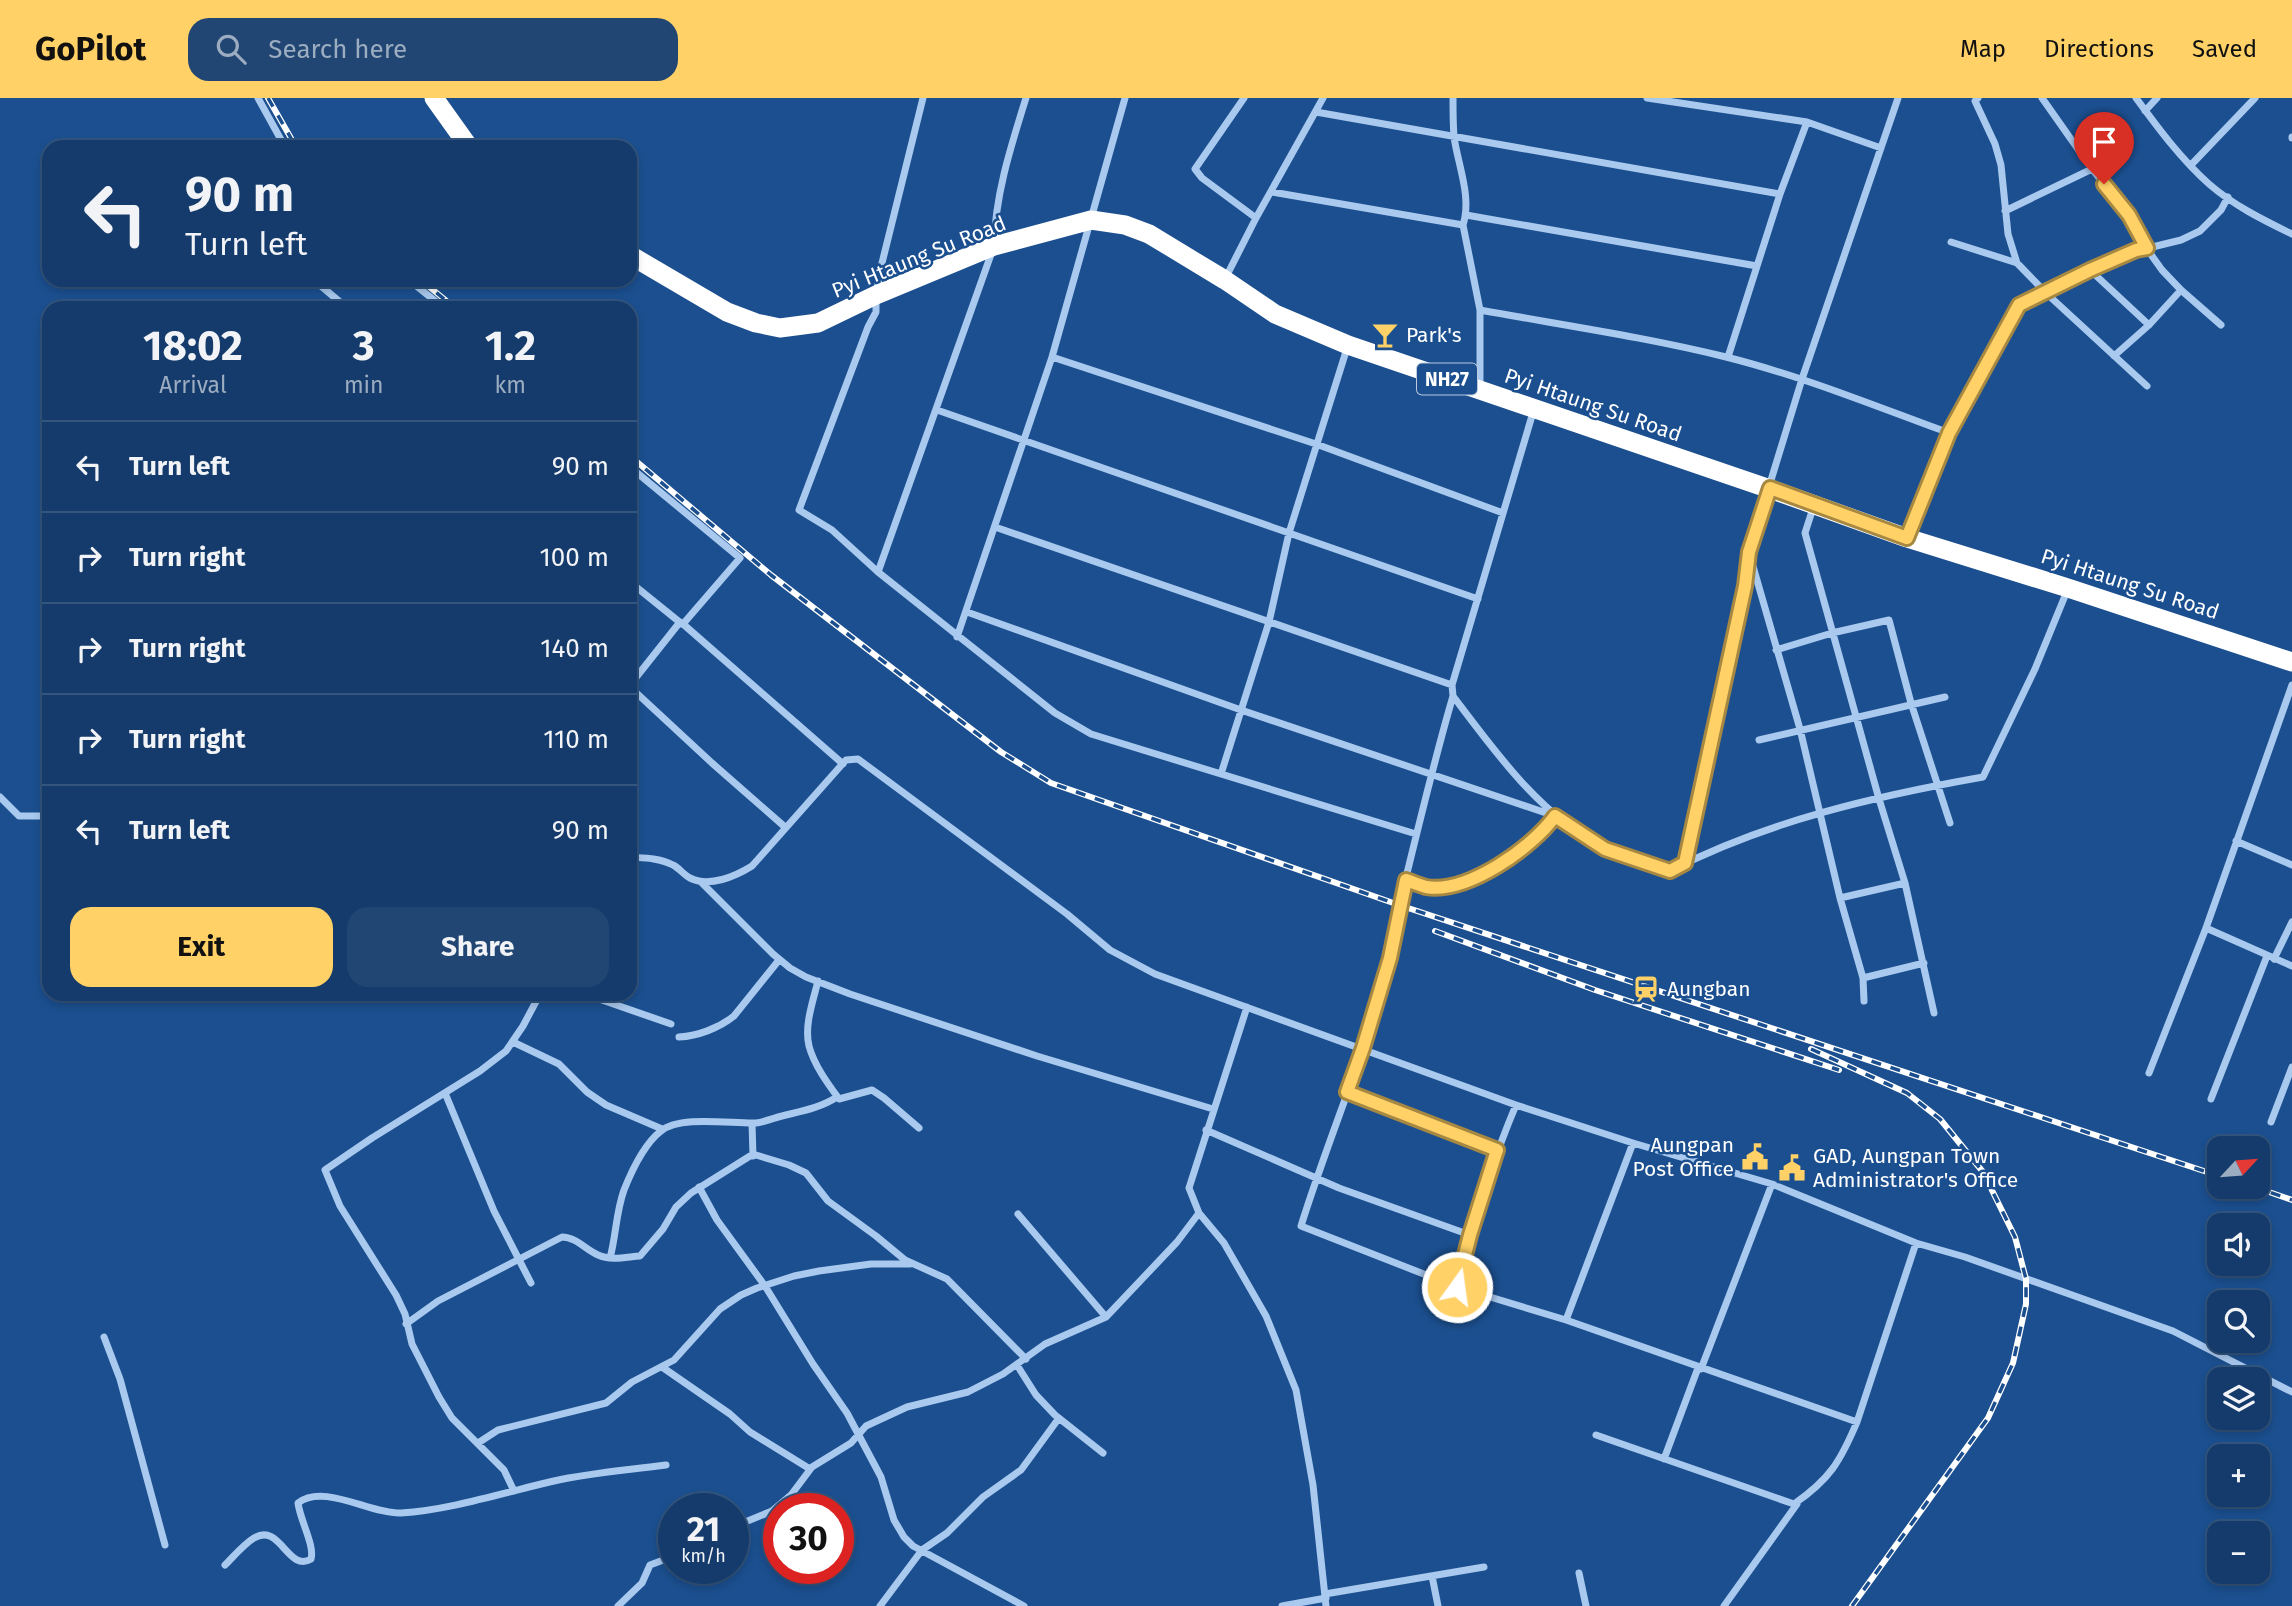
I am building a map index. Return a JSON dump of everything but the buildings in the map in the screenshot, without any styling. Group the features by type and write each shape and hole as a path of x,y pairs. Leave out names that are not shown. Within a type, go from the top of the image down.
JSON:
{"highway":[{"path":"435,98 464,140"},
{"name":"Pyi Htaung Su Road","path":"637,259 727,312 779,328 818,323 876,295 994,246 1091,220 1125,225 1149,234 1275,314 1348,345 1770,488 1907,538 2292,662"}],"street":[{"path":"258,98 281,140"},
{"path":"923,98 882,262 876,312 799,510 832,530 957,637 1055,713 1091,734 1416,834"},
{"path":"878,572 994,246 995,218 1009,155 1026,98"},
{"path":"957,637 1052,357 1125,98"},
{"path":"1244,98 1195,169 1202,178 1256,218"},
{"path":"1225,280 1323,98"},
{"path":"1453,98 1454,136 1463,181 1466,215 1463,225 1480,310 1480,390"},
{"path":"1651,98 1807,122 1881,148"},
{"path":"1685,863 1745,586 1749,552 1802,379 1898,98"},
{"path":"1978,98 1975,100 1995,144 2001,165 2008,234 2017,263 2147,386"},
{"path":"2042,98 2092,169 2129,215 2162,270 2221,325"},
{"path":"2136,98 2166,138 2209,184 2259,218 2292,234"},
{"path":"2145,111 2157,98"},
{"path":"2191,165 2255,98"},
{"path":"1316,112 1780,194"},
{"path":"1728,358 1780,194 1807,122"},
{"path":"2005,211 2092,169"},
{"path":"1272,192 1463,225"},
{"path":"1907,538 1949,433 2019,305 2136,250 2181,240 2200,231 2221,210 2228,197"},
{"path":"1466,215 1757,266"},
{"path":"1951,242 2017,263"},
{"path":"2090,270 2148,325"},
{"path":"322,287 339,301"},
{"path":"418,287 435,301"},
{"path":"2114,356 2181,290"},
{"path":"1480,310 1675,345 1728,358 1802,379 1949,433"},
{"path":"1222,774 1269,622 1289,533 1348,345"},
{"path":"1052,357 1316,444 1503,513"},
{"path":"1534,408 1452,685 1453,696 1430,774 1390,958 1363,1048 1300,1226 1457,1287 1566,1320 1857,1422"},
{"path":"937,410 1478,599"},
{"path":"637,473 740,558 637,678"},
{"path":"1814,505 1805,533 1905,883 1934,1013"},
{"path":"995,527 1452,685"},
{"path":"1749,552 1800,729 1840,898 1863,978 1864,1001"},
{"path":"637,588 682,623 843,764"},
{"path":"1453,696 1490,746 1555,816 1605,849 1670,871 1778,824 1937,785 1983,777 2035,669 2068,588"},
{"path":"967,612 1241,710 1555,816"},
{"path":"1776,650 1889,620 1911,703 1950,823"},
{"path":"2149,1073 2206,928 2292,685"},
{"path":"637,693 785,827"},
{"path":"1759,740 1945,696"},
{"path":"637,858 673,865 688,877 702,881 739,874 752,866 846,760 858,759 1067,914 1110,950 1155,974 1516,1104 1633,1143 1772,1184 1916,1243 1965,1256 2172,1331 2292,1392"},
{"path":"0,797 19,816 42,816"},
{"path":"1406,880 1428,887 1457,884 1483,873 1506,862 1527,846 1545,830 1555,816"},
{"path":"2236,841 2292,865"},
{"path":"702,881 779,960 818,981 1037,1056 1213,1109"},
{"path":"1840,898 1905,883"},
{"path":"2211,1099 2271,958 2292,922"},
{"path":"2206,928 2292,965"},
{"path":"679,1037 705,1031 734,1016 779,960"},
{"path":"1863,978 1924,963"},
{"path":"818,981 811,1012 809,1046 838,1097"},
{"path":"514,1491 504,1470 452,1418 439,1397 412,1344 405,1314 396,1295 340,1206 325,1170 480,1071 506,1051 536,1001"},
{"path":"605,1001 671,1024"},
{"path":"1247,1007 1189,1188 1199,1213 1224,1243 1266,1317 1296,1390 1313,1485 1326,1599"},
{"path":"513,1042 559,1064 587,1092 606,1105 662,1129"},
{"path":"2272,1122 2292,1067"},
{"path":"610,1258 623,1192 647,1146 662,1129 690,1122 760,1123 825,1105 838,1097 839,1099 872,1090 919,1128"},
{"path":"1347,1092 1497,1150"},
{"path":"445,1093 494,1211 531,1283"},
{"path":"1457,1287 1497,1150 1516,1104"},
{"path":"752,1123 753,1156"},
{"path":"1206,1130 1316,1177 1470,1235"},
{"path":"1566,1320 1633,1143"},
{"path":"406,1324 438,1301 562,1237 569,1237 592,1252 610,1258 639,1256 663,1229 676,1207 699,1188 753,1156 789,1165 806,1173 828,1201 905,1260 947,1279 1026,1359"},
{"path":"1664,1459 1772,1184"},
{"path":"699,1188 847,1413 881,1477 899,1528 913,1546 1024,1606"},
{"path":"749,1520 772,1511 791,1495 810,1469 851,1443 866,1426 907,1407 968,1392 1017,1365 1045,1345 1106,1317 1177,1242 1199,1213"},
{"path":"1018,1214 1106,1317"},
{"path":"1596,1435 1794,1504 1822,1483 1835,1468 1857,1422 1916,1243"},
{"path":"478,1443 498,1430 606,1402 632,1382 674,1360 720,1310 741,1294 794,1276 872,1264 914,1265"},
{"path":"104,1337 120,1379 165,1545"},
{"path":"1017,1365 1036,1395 1059,1418 1103,1453"},
{"path":"662,1367 759,1437 810,1469"},
{"path":"880,1606 922,1550 947,1532 983,1497 1021,1470 1059,1418"},
{"path":"225,1565 254,1538 262,1535 274,1538 298,1562 305,1563 310,1559 312,1549 300,1519 298,1503 310,1497 331,1498 400,1513 557,1480 666,1465"},
{"path":"1724,1606 1799,1500"},
{"path":"618,1606 642,1583 650,1565 658,1562"},
{"path":"1282,1606 1484,1567"},
{"path":"1579,1573 1586,1606"},
{"path":"1432,1576 1438,1606"}],"railway":[{"path":"268,98 292,140"},
{"path":"430,287 446,301"},
{"path":"637,462 771,575 1001,752 1051,783 1399,905 2207,1172"},
{"path":"1435,931 1595,990 1839,1070"},
{"path":"1811,1049 1907,1093 1940,1119 1983,1172 2015,1237 2026,1279 2026,1304 2013,1363 1988,1418 1852,1606"},
{"path":"2270,1192 2292,1200"}],"place":[{"name":"Park's","path":"1385,335"},
{"name":"Aungban","path":"1646,989"},
{"name":"Aungpan Post Office","path":"1755,1157"},
{"name":"GAD, Aungpan Town Administrator's Office","path":"1792,1168"}],"route":[{"path":"1457,1287 1497,1150 1347,1092 1390,958 1406,880 1428,887 1457,884 1483,873 1506,862 1527,846 1545,830 1555,816 1605,849 1670,871 1685,863 1745,586 1749,552 1770,488 1907,538 1949,433 2019,305 2081,274 2136,250 2147,248 2129,215 2104,184"}]}
